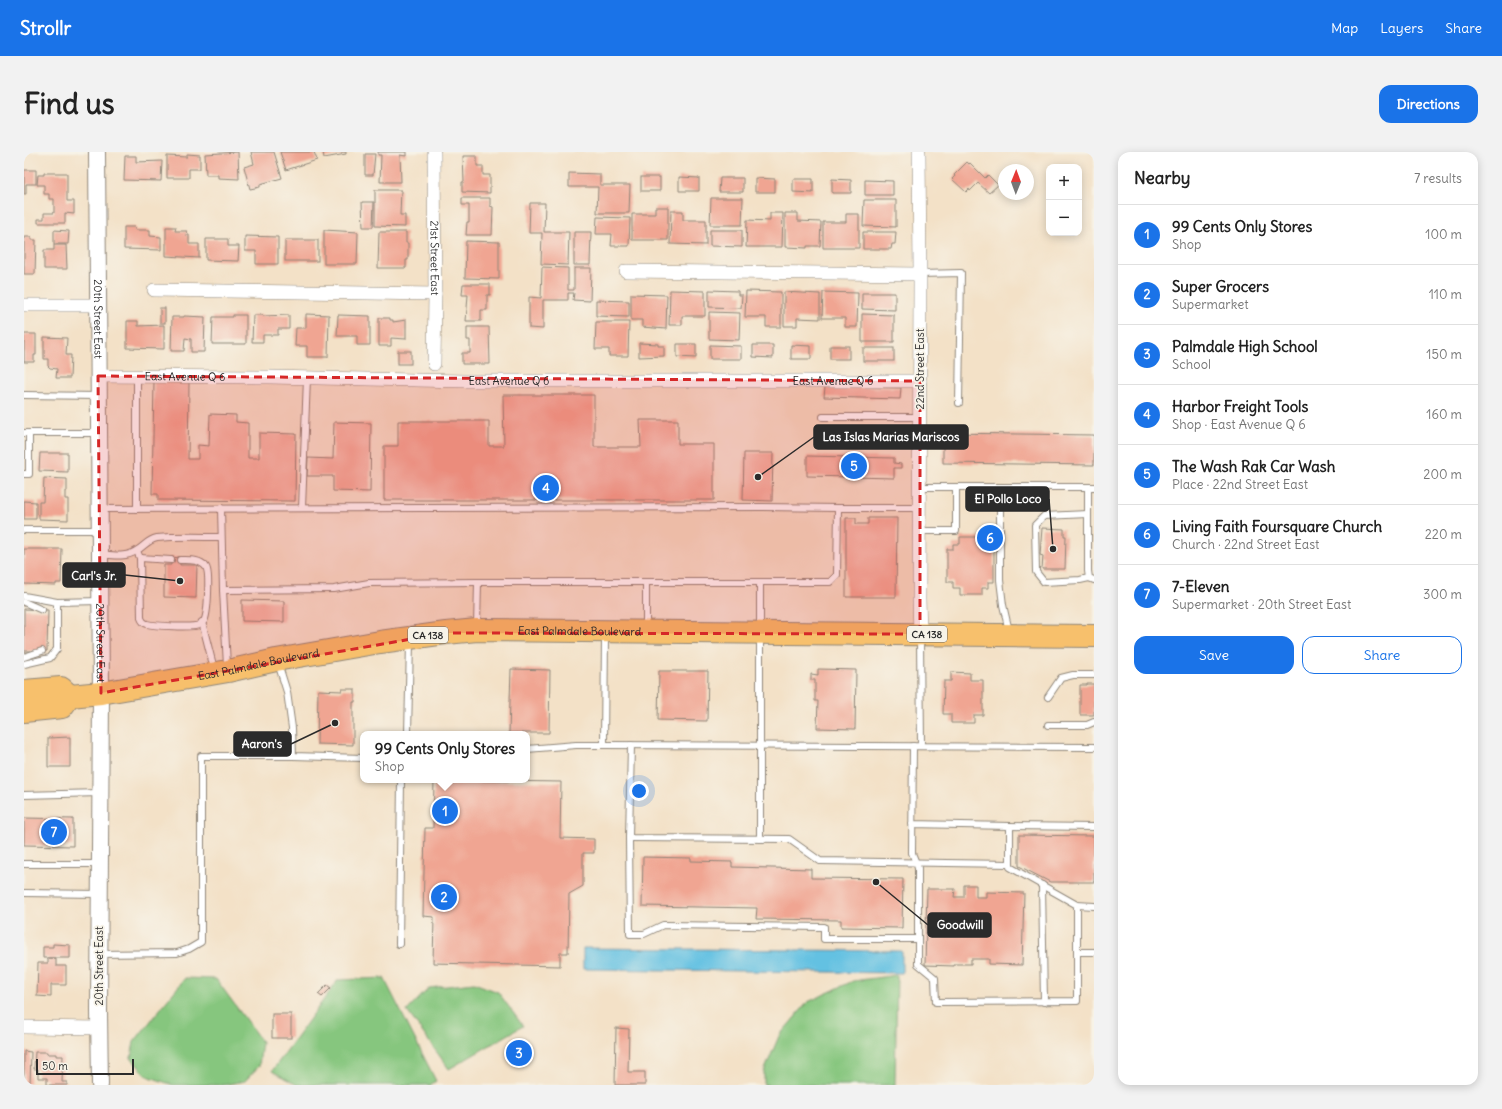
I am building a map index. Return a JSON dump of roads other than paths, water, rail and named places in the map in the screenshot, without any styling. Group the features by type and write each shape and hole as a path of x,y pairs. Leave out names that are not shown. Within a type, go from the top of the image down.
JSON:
{"highway":[{"name":"East Palmdale Boulevard","path":"24,691 61,688 70,696 101,693 221,672 276,660 410,637 477,630 605,630 646,632 1094,636"},
{"path":"24,711 62,707 70,696"}],"street":[{"name":"20th Street East","path":"97,152 101,693 99,954 100,1085"},
{"name":"21st Street East","path":"434,152 434,364"},
{"name":"22nd Street East","path":"919,152 920,634"},
{"path":"626,271 920,274"},
{"path":"154,290 435,294"},
{"path":"24,305 98,305"},
{"name":"East Avenue Q 6","path":"98,376 464,381 920,380"},
{"path":"24,1027 99,1028"}],"lane":[{"path":"920,274 961,273 959,403"},
{"path":"137,376 137,509"},
{"path":"302,508 307,378"},
{"path":"24,396 98,396"},
{"path":"823,417 920,417"},
{"path":"24,474 29,474 27,433 99,433"},
{"path":"919,487 1091,488 1088,514 1088,571 1092,579 1044,582 1036,572 1035,525 1044,516 1088,514"},
{"path":"919,531 956,531 956,487"},
{"path":"1000,487 1000,580 1003,605 1010,635"},
{"path":"221,508 223,590 221,672"},
{"path":"223,590 334,589 370,583 830,582 838,575 838,508"},
{"path":"100,509 920,508"},
{"path":"24,530 100,530"},
{"path":"100,554 123,555 138,551 145,543 155,538 221,537"},
{"path":"138,551 140,558 141,618 142,622 147,624 161,626 197,626 202,622 207,614 208,571 202,563 194,560 180,560"},
{"path":"140,558 171,560"},
{"path":"477,630 478,582"},
{"path":"646,582 646,632"},
{"path":"760,582 760,839"},
{"path":"24,596 57,602 100,601"},
{"path":"24,664 50,658 57,649 57,602"},
{"path":"25,605 42,610"},
{"path":"202,622 221,672"},
{"path":"604,745 605,630"},
{"path":"920,634 921,746"},
{"path":"408,731 410,637"},
{"path":"25,654 42,651"},
{"path":"276,660 288,692 293,756"},
{"path":"1048,697 1061,678 1073,675 1094,675"},
{"path":"1048,725 1087,725 1094,722"},
{"path":"530,749 576,745 1094,747"},
{"path":"631,745 629,838 630,934 644,934 663,925 824,927 824,939 918,939"},
{"path":"913,746 912,853 918,868 918,964 935,978 936,1002 1078,1002 1077,905"},
{"path":"99,954 177,953 189,949 201,942 201,756 360,758"},
{"path":"399,944 401,783"},
{"path":"24,795 100,793"},
{"path":"912,824 1094,827"},
{"path":"1010,826 1010,867 1077,905 1094,906"},
{"path":"629,838 789,839 820,861 915,861 1010,864"},
{"path":"24,864 100,864"},
{"path":"1042,885 1044,1002"},
{"path":"24,893 100,894"},
{"path":"1077,952 1094,952"}],"water":[{"path":"583,948 902,951 902,973 583,969"}],"place":[{"name":"The Wash Rak Car Wash","path":"854,466"},
{"name":"Las Islas Marias Mariscos","path":"758,477"},
{"name":"Harbor Freight Tools","path":"546,488"},
{"name":"Living Faith Foursquare Church","path":"990,538"},
{"name":"El Pollo Loco","path":"1053,549"},
{"name":"Carl's Jr.","path":"180,581"},
{"name":"Aaron's","path":"335,723"},
{"name":"99 Cents Only Stores","path":"445,811"},
{"name":"7-Eleven","path":"54,832"},
{"name":"Goodwill","path":"876,882"},
{"name":"Super Grocers","path":"444,897"},
{"name":"Palmdale High School","path":"519,1053"}]}
